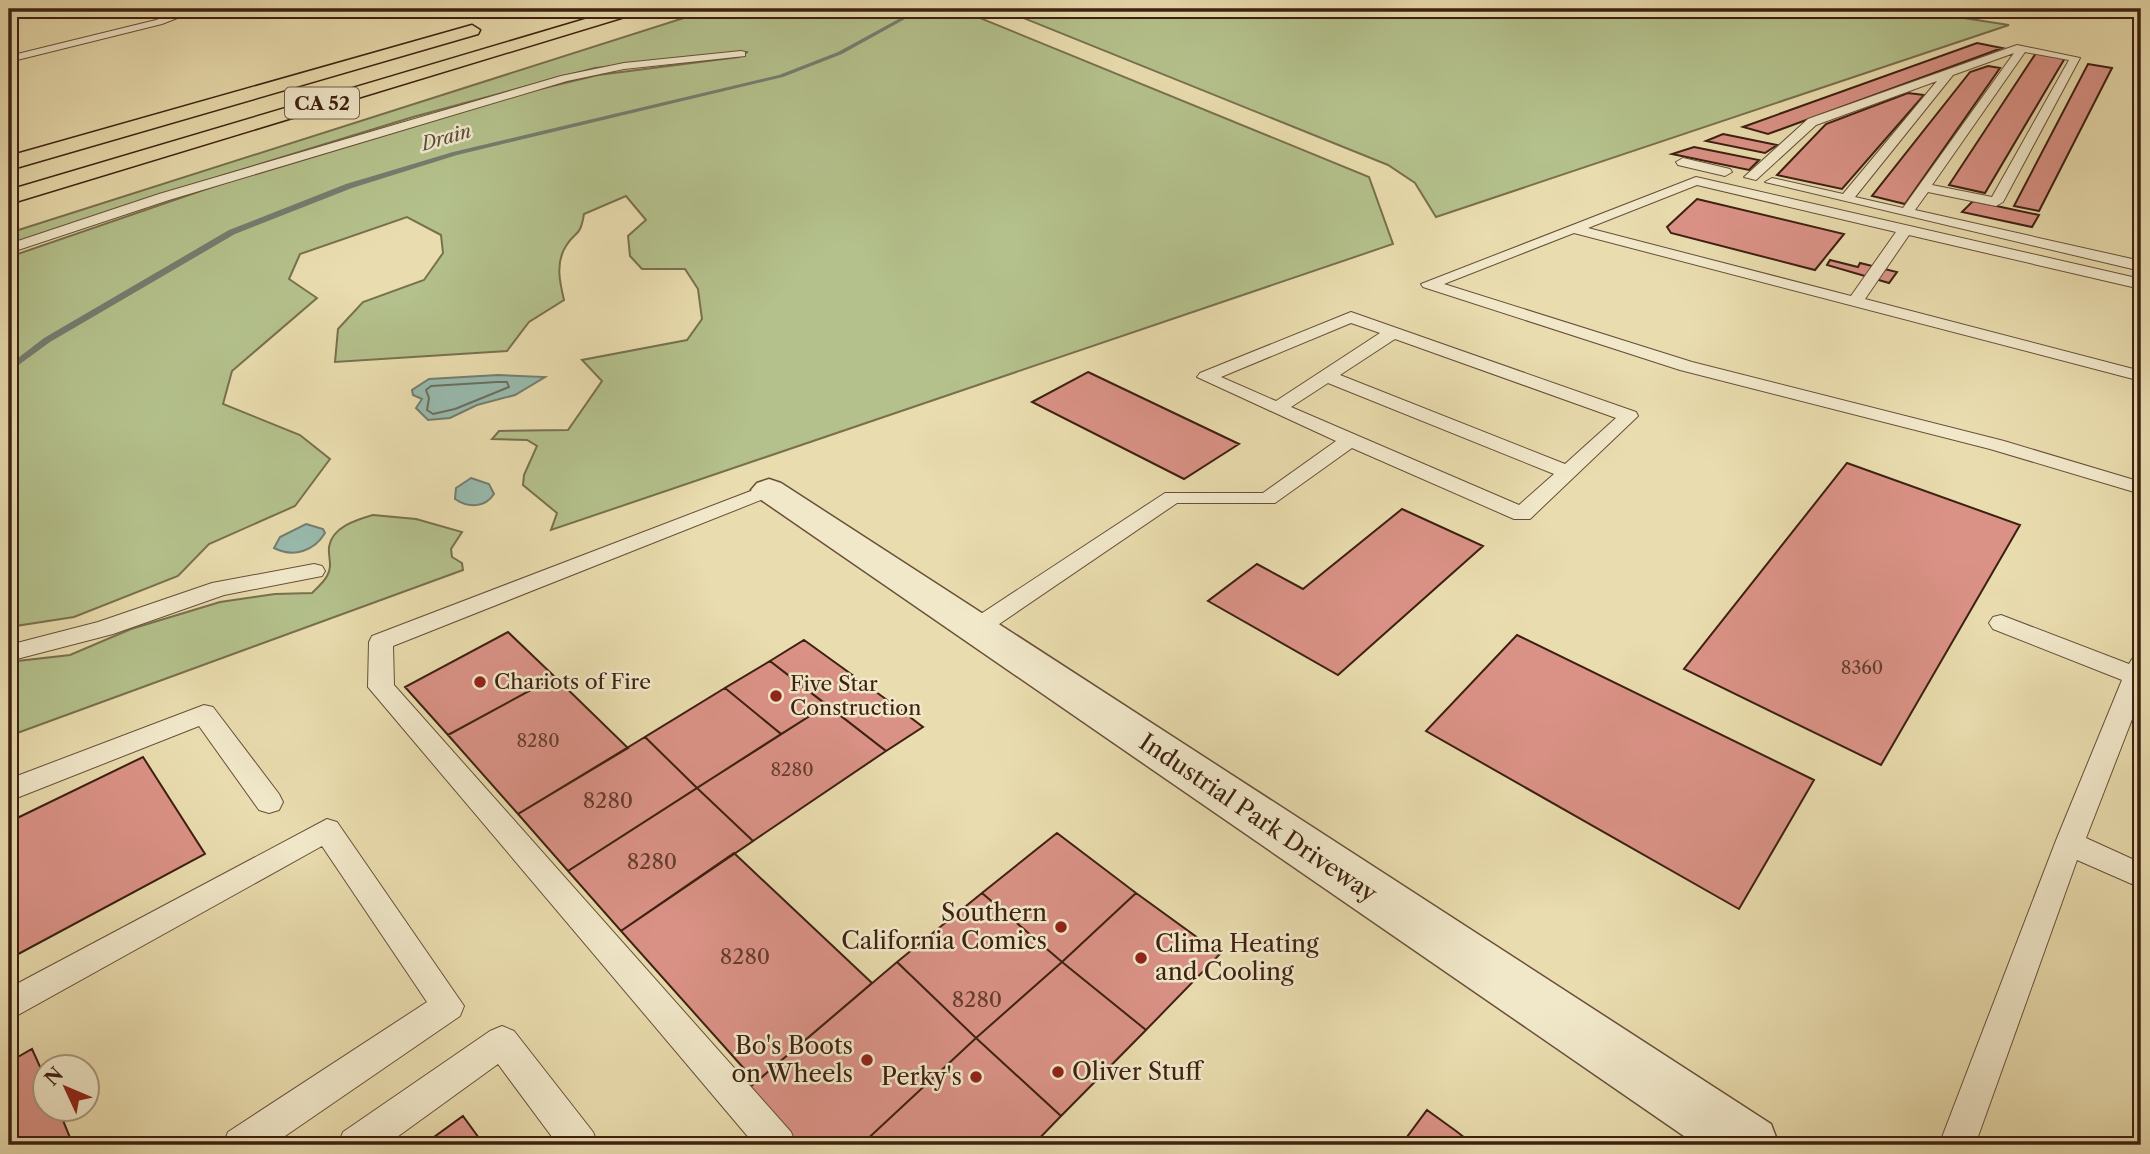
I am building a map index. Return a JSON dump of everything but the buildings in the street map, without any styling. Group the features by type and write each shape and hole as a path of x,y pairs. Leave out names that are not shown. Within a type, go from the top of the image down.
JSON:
{"highway":[{"name":"CA 52","path":"9,197 635,9"},
{"name":"CA 52","path":"9,161 495,24"}],"street":[{"name":"Industrial Park Driveway","path":"769,490 1749,1145"}],"lane":[{"path":"9,59 159,22 195,9"},
{"path":"1751,177 1812,122 2017,48 2075,58 1996,202 1924,187"},
{"path":"1855,302 1924,187 2022,49"},
{"path":"9,249 164,197 565,78 624,66 741,54"},
{"path":"1846,199 1950,72"},
{"path":"1683,162 1846,199 1906,221 2141,284"},
{"path":"2141,266 1696,181 1429,284 1686,366 1997,445 2141,488"},
{"path":"1573,228 2141,376"},
{"path":"1351,317 1394,332 1629,416 1522,514 1206,377 1351,317"},
{"path":"1277,408 1394,332"},
{"path":"1327,376 1568,472"},
{"path":"975,629 1172,497 1268,499 1350,440"},
{"path":"769,490 381,642 380,688 778,1145"},
{"path":"9,653 105,628 220,588 314,571"},
{"path":"1957,1145 2069,843 2139,670 2001,623"},
{"path":"9,790 204,714 268,802"},
{"path":"9,1005 327,830 448,1006 241,1145"},
{"path":"2069,843 2141,876"},
{"path":"356,1145 502,1042 580,1145"}],"green space":[{"path":"712,9 958,9 1369,177 1393,244 551,530 557,513 523,485 524,475 537,446 527,440 492,439 499,431 568,430 602,381 582,360 687,340 702,319 698,289 685,269 642,269 630,256 628,236 646,220 626,196 584,214 579,230 569,241 560,259 559,273 564,300 529,322 507,351 335,362 338,329 363,302 424,280 443,253 441,235 407,217 300,254 289,279 317,298 232,371 223,404 300,435 330,459 295,506 209,544 178,576 74,617 9,627 9,257 262,170 519,94 598,75 739,57 748,52 595,68 413,117 9,245 9,233"},
{"path":"1001,9 1906,9 2009,25 1436,217 1415,183 1388,165"},
{"path":"373,515 416,519 462,532 451,549 452,557 462,563 463,570 9,736 9,662 70,655 131,629 220,602 275,594 312,593 329,572 329,547 335,534 346,525"}],"water":[{"path":"498,375 545,377 515,395 477,405 450,418 428,420 416,408 422,399 413,395 412,390 429,379"},
{"path":"471,478 489,484 494,494 490,499 471,505 455,499 456,488"},
{"path":"306,524 323,529 325,533 315,544 296,552 274,548 280,537"}],"waterway":[{"name":"Drain","path":"9,369 47,340 232,232 349,186 455,153 781,76 840,53 920,9"}],"place":[{"name":"Chariots of Fire","path":"480,682"},
{"name":"Five Star Construction","path":"776,696"},
{"name":"Southern California Comics","path":"1061,927"},
{"name":"Clima Heating and Cooling","path":"1141,958"},
{"name":"Bo's Boots on Wheels","path":"867,1060"},
{"name":"Oliver Stuff","path":"1058,1072"},
{"name":"Perky's","path":"976,1077"}]}
